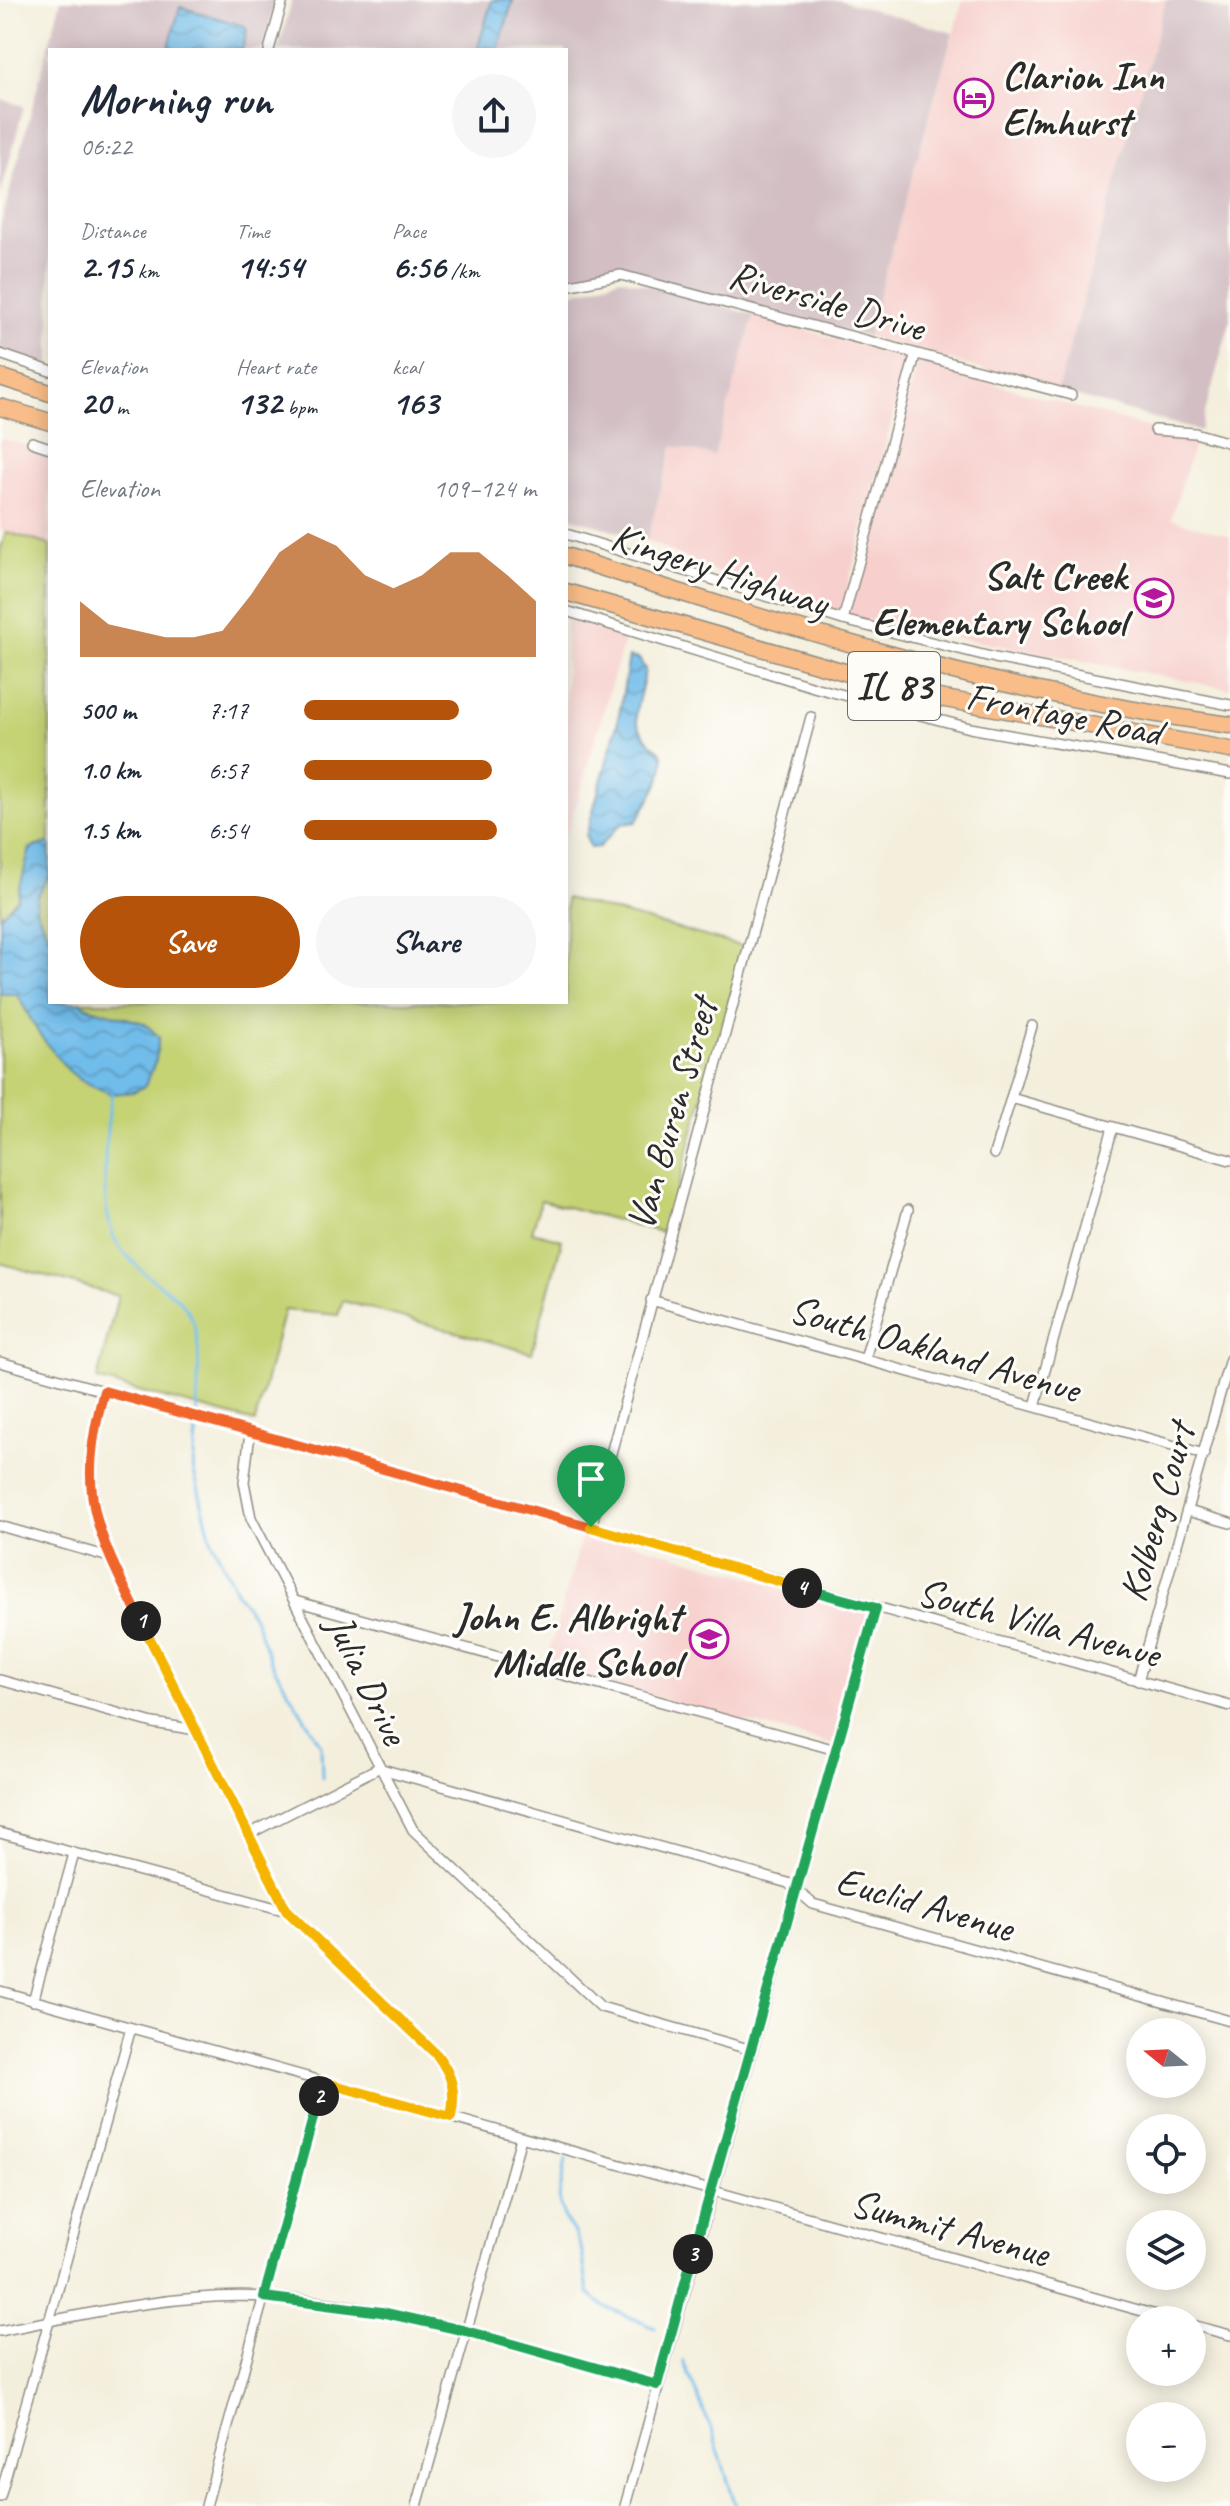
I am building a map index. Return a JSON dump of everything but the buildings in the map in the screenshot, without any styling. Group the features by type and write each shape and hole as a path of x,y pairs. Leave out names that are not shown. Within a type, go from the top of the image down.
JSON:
{"highway":[{"path":"0,377 48,392"},
{"path":"0,407 48,421"},
{"name":"Kingery Highway","path":"568,557 877,653 1053,694 1230,725"},
{"name":"Kingery Highway","path":"568,593 928,696 1230,750"}],"street":[{"path":"270,48 283,0"},
{"name":"Riverside Drive","path":"568,286 621,275 915,356 1071,395"},
{"path":"0,354 48,370"},
{"path":"843,620 915,356"},
{"path":"1155,430 1195,433 1230,443"},
{"path":"32,442 48,447"},
{"name":"Frontage Road","path":"568,535 843,620 995,658 1230,705"},
{"name":"Frontage Road","path":"568,612 817,688 970,728 1230,774"},
{"name":"Van Buren Street","path":"591,1527 811,717"},
{"path":"994,1154 1032,1026"},
{"path":"1011,1098 1230,1160"},
{"path":"1035,1406 1113,1127"},
{"path":"865,1359 908,1210"},
{"name":"South Oakland Avenue","path":"651,1300 1204,1454"},
{"name":"Kolberg Court","path":"1138,1681 1230,1359"},
{"name":"South Villa Avenue","path":"0,1362 1230,1706"},
{"path":"104,1391 88,1470 97,1522 109,1557 287,1911 437,2055 447,2069 456,2093 451,2117"},
{"name":"Julia Drive","path":"250,1433 244,1482 251,1518 378,1768 413,1830 601,2007 752,2050"},
{"path":"1188,1511 1230,1523"},
{"path":"0,1526 109,1557"},
{"path":"295,1601 836,1750"},
{"path":"625,2506 710,2191 876,1608"},
{"path":"0,1680 153,1723 197,1730"},
{"path":"249,1834 378,1768"},
{"name":"Euclid Avenue","path":"378,1768 788,1883 796,1893 813,1904 1230,2021"},
{"path":"0,1833 287,1911"},
{"path":"33,2001 74,1854"},
{"name":"Summit Avenue","path":"0,1991 1126,2307"},
{"path":"0,2497 131,2028"},
{"path":"206,2506 323,2082"},
{"path":"417,2506 521,2138"},
{"path":"0,2331 162,2303 264,2297 381,2312 466,2331 657,2385"},
{"path":"1206,2329 1230,2335"}],"shaded area":[{"path":"61,0 276,0 263,48 48,48"},
{"path":"292,0 492,0 478,48 279,48"},
{"path":"513,0 839,0 953,33 867,337 620,270 568,282 568,48 499,48"},
{"path":"963,0 1166,0 1057,391 867,337"},
{"path":"1166,0 1186,0 1230,12 1230,322 1200,431 1057,391"},
{"path":"48,48 48,365 0,349 0,227"},
{"path":"0,99 24,106 0,196"},
{"path":"621,278 754,315 714,456 673,446 647,540 568,517 568,295"},
{"path":"754,315 908,359 840,616 741,584 647,540 674,446 714,456"},
{"path":"918,362 1195,441 1171,519 1230,536 1230,689 848,617"},
{"path":"0,438 48,452 48,544 0,530"},
{"path":"568,619 625,638 568,830"},
{"name":"John E. Albright Middle School","path":"584,1529 872,1612 833,1745 545,1667"}],"green space":[{"path":"6,532 48,544 48,1004 568,1004 568,899 744,947 665,1233 541,1200 532,1232 562,1240 532,1353 343,1301 338,1315 284,1310 255,1422 97,1380 118,1296 0,1263 0,551"}],"water":[{"path":"492,0 513,0 499,48 478,48"},
{"path":"180,7 245,26 247,31 243,48 169,48"},
{"path":"629,657 639,659 645,669 637,705 637,722 649,741 662,753 662,770 636,822 621,824 599,847 590,848 586,836 618,721"},
{"path":"48,843 48,878 37,897 36,909 48,936 48,1004 83,1004 144,1023 159,1037 156,1060 145,1086 133,1092 111,1094 80,1080 39,1034 17,994 0,994 0,916 17,899 30,848"}],"waterway":[{"path":"112,1092 105,1169 111,1229 125,1254 175,1296 191,1316 198,1351 197,1414"},
{"path":"197,1421 193,1468 211,1539 237,1593 254,1617 270,1661 321,1745 322,1778"},
{"path":"566,2159 559,2197 564,2219 575,2233 582,2251 588,2293 604,2306 655,2328"},
{"path":"683,2361 712,2431 736,2506"}],"place":[{"name":"Clarion Inn Elmhurst","path":"974,98"},
{"name":"Salt Creek Elementary School","path":"1154,598"},
{"name":"John E. Albright Middle School","path":"709,1639"}],"route":[{"path":"104,1391 591,1527 876,1608 657,2385 466,2331 381,2312 264,2297 323,2082 451,2117 456,2093 447,2069 437,2055 287,1911 109,1557 97,1522 90,1487 88,1470 92,1438 104,1391"}]}
